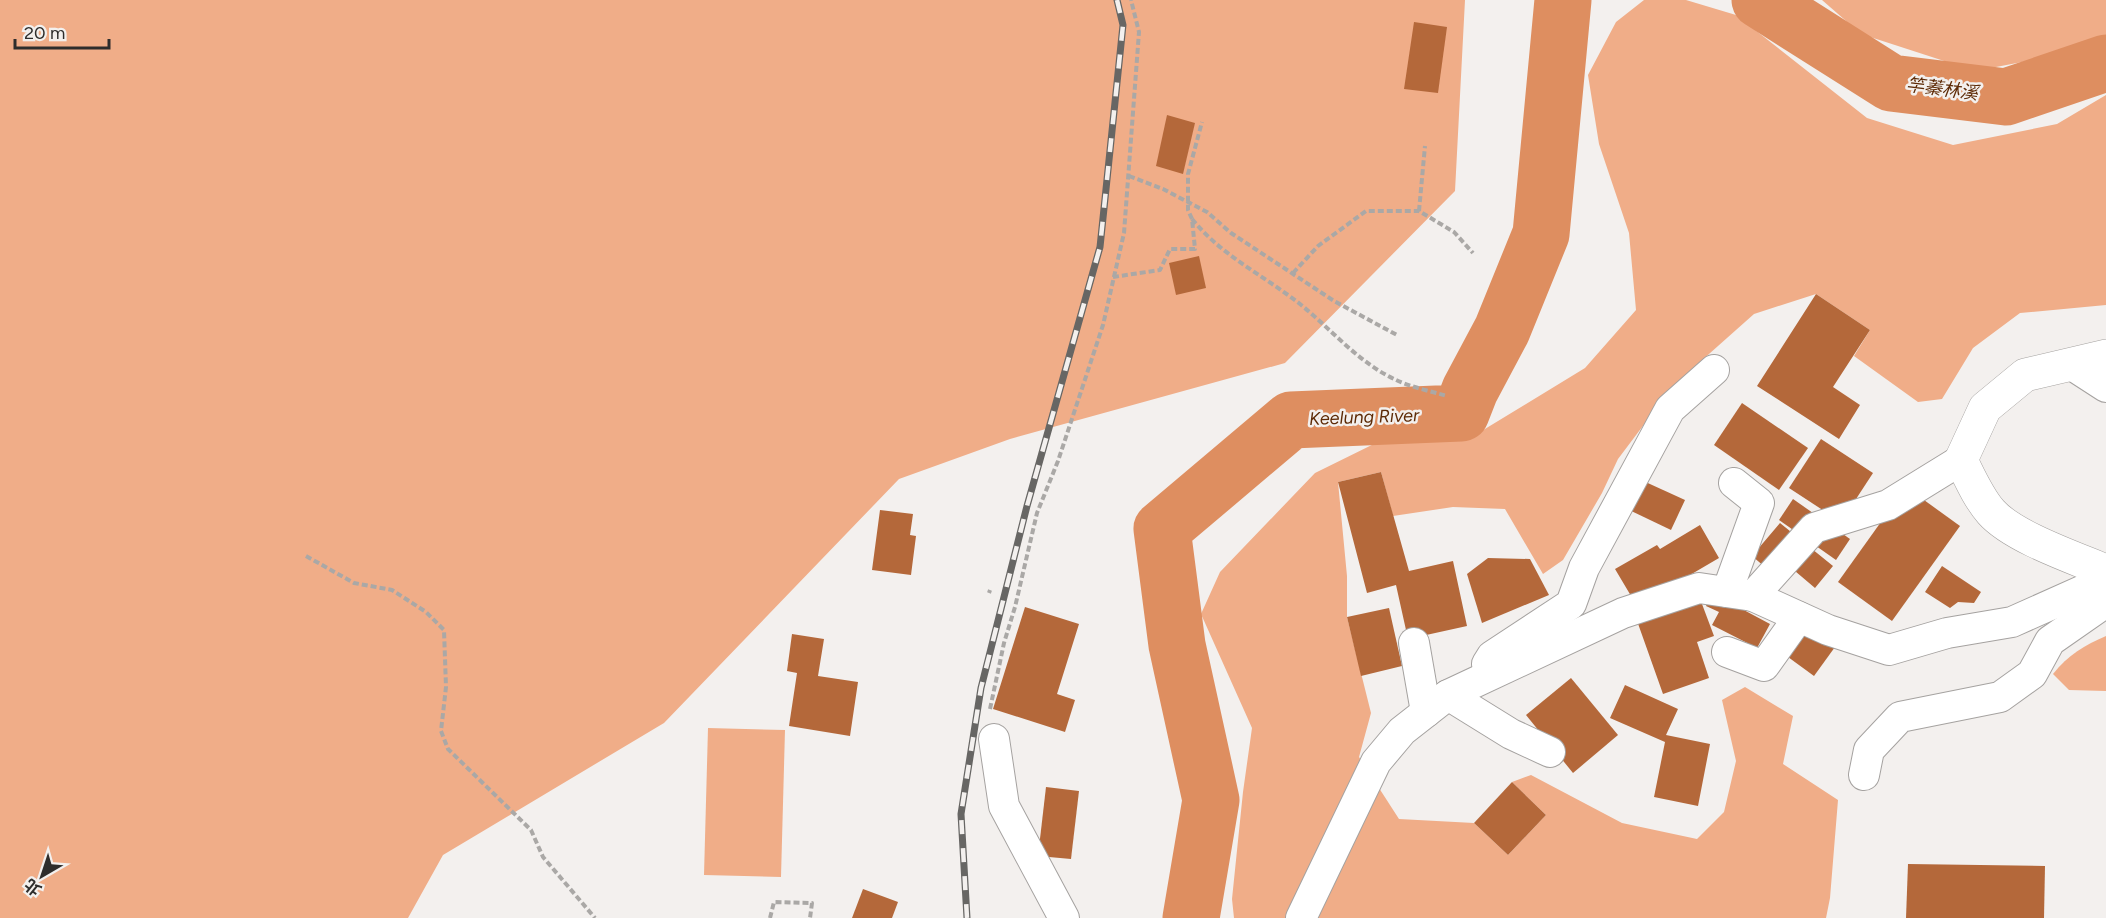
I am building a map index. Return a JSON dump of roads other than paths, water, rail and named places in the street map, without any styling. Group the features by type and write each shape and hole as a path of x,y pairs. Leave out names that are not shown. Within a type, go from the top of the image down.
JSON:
{"main road":[{"path":"2106,356 2025,375 1985,408 1961,460 1974,487 1993,513 2038,543 2106,571"}],"street":[{"path":"2072,365 2106,387"},
{"path":"1301,918 1376,762 1402,731 1449,696 1492,656 1571,603 1584,568 1670,409 1714,370"},
{"path":"1740,594 1814,528 1888,505 1961,460"},
{"path":"1734,483 1759,503 1740,594"},
{"path":"1449,696 1623,613 1700,588 1740,594 1828,630 1889,650 1947,633 2012,621 2106,580"},
{"path":"1864,775 1869,750 1900,717 2001,697 2032,674 2050,641 2106,602"},
{"path":"1727,652 1764,666 1798,617"},
{"path":"1414,643 1449,696 1511,734 1550,752"},
{"path":"994,740 1004,806 1064,918"}],"waterway":[{"name":"Keelung River","path":"1191,918 1211,800 1177,645 1162,529 1291,420 1461,413 1470,390 1502,330 1541,234 1563,0"},
{"name":"竿蓁林溪","path":"1760,0 1891,83 2006,97 2106,63"}],"railway":[{"path":"967,918 961,814 981,688 1027,506 1100,247 1123,25 1117,0"}]}
